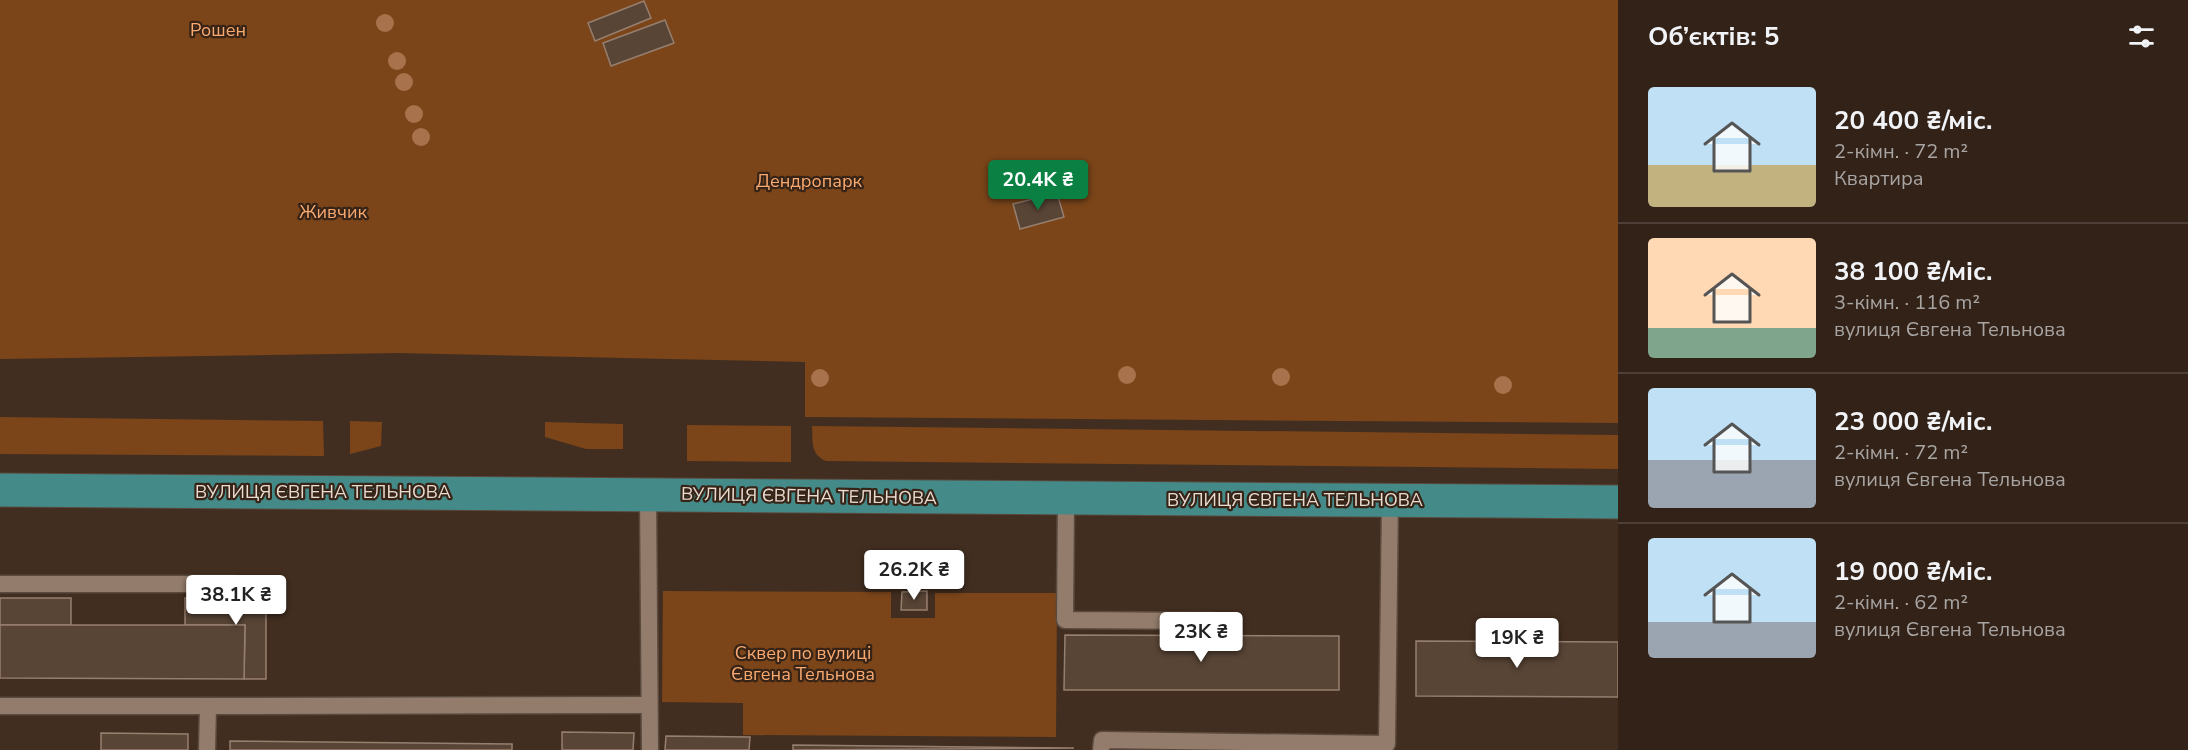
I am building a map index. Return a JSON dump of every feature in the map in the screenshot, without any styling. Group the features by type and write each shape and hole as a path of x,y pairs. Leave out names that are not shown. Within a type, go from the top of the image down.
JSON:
{"main road":[{"name":"ВУЛИЦЯ ЄВГЕНА ТЕЛЬНОВА","path":"0,490 1618,502"}],"lane":[{"path":"648,495 650,750"},
{"path":"1066,498 1065,620 1213,621"},
{"path":"1101,750 1101,740 1387,747 1390,500"},
{"path":"0,584 235,584"},
{"path":"207,750 208,705"},
{"path":"0,706 649,705"}],"green space":[{"name":"Дендропарк","path":"0,0 1618,0 1618,423 805,417 805,362 398,353 0,359"},
{"path":"0,417 323,421 324,456 0,454"},
{"path":"350,421 382,422 381,446 350,454"},
{"path":"545,422 623,424 623,449 586,449 545,437"},
{"path":"687,425 791,426 791,462 687,461"},
{"path":"812,426 1618,435 1618,469 826,461 815,451"},
{"name":"Сквер по вулиці Євгена Тельнова","path":"663,591 891,592 891,618 935,618 935,593 1057,593 1056,737 743,735 743,703 662,702"}],"building":[{"path":"644,1 651,18 595,41 588,23"},
{"path":"665,20 674,43 611,66 603,43"},
{"path":"1057,193 1064,217 1020,229 1013,204"},
{"path":"927,591 927,610 901,610 902,592"},
{"path":"0,598 71,598 71,625 0,625"},
{"path":"185,598 266,599 266,679 244,679 245,625 185,625"},
{"path":"0,625 245,625 244,679 0,678"},
{"path":"1065,635 1339,636 1339,690 1064,690"},
{"path":"1416,641 1618,642 1618,697 1416,696"},
{"path":"562,732 634,733 633,750 562,750"},
{"path":"101,733 188,734 188,750 101,750"},
{"path":"666,736 750,737 749,750 665,750"},
{"path":"230,741 512,744 512,750 230,750"},
{"path":"793,745 1074,748 793,750"}],"park label":[{"name":"Рошен","path":"218,30"},
{"name":"Живчик","path":"333,212"}]}
